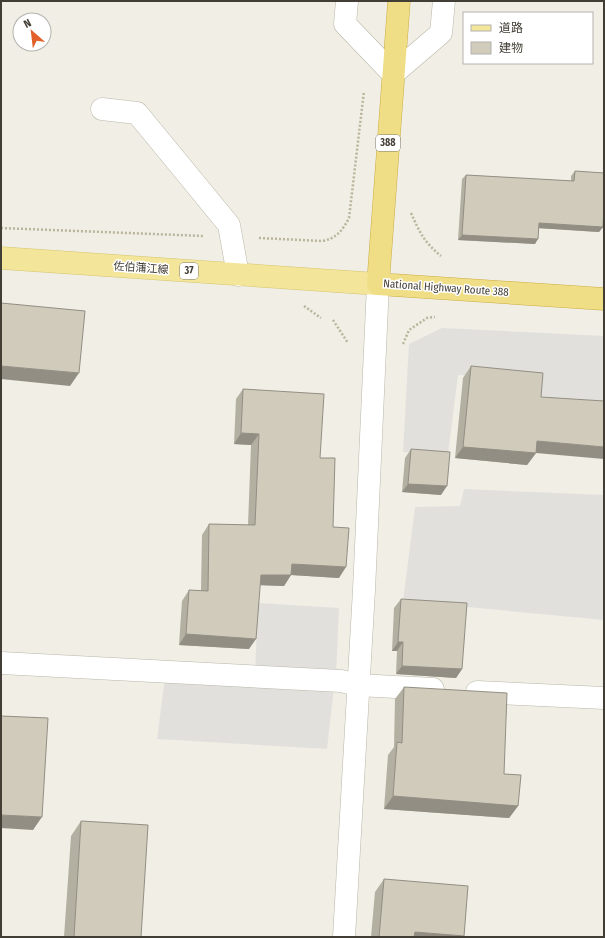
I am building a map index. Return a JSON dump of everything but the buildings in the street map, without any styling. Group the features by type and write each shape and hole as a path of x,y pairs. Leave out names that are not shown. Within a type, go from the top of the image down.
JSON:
{"highway":[{"name":"National Highway Route 388","path":"399,1 378,284 604,299"}],"main road":[{"name":"佐伯蒲江線","path":"1,258 378,284"}],"street":[{"path":"346,1 345,24 393,74 441,33 444,1"},
{"path":"102,109 137,113 229,225 238,275"},
{"path":"344,937 364,590 378,284"},
{"path":"1,663 341,681 358,685 604,698"}],"path":[{"path":"1,228 231,237 331,239 344,229 349,218 368,49"},
{"path":"410,212 422,236 441,256"}],"shaded area":[{"path":"442,328 604,336 604,407 539,405 542,379 458,375 448,454 403,452 409,344"},
{"path":"464,489 604,495 604,620 403,601 415,507 460,506"},
{"path":"258,603 339,608 336,676 255,672"},
{"path":"165,678 334,687 327,749 157,739"}]}
